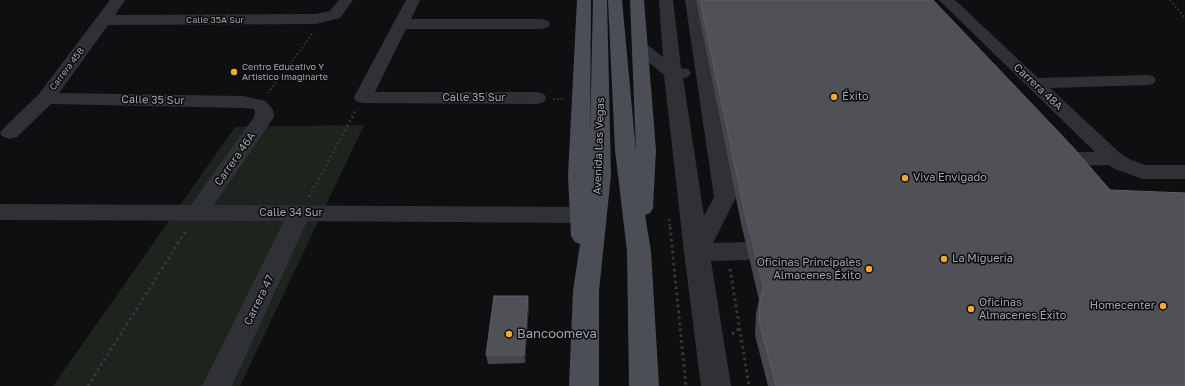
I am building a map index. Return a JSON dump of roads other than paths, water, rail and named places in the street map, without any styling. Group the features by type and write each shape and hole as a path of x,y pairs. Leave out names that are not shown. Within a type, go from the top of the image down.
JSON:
{"main road":[{"name":"Avenida Las Vegas","path":"586,291 600,175 608,22 616,0"},
{"name":"Avenida Las Vegas","path":"589,1 608,22 639,251 644,386"},
{"name":"Avenida Las Vegas","path":"584,386 586,291 579,176 589,1"},
{"name":"Avenida Las Vegas","path":"635,1 640,48 646,150 639,251"}],"street":[{"name":"Carrera 45B","path":"10,133 46,98 118,0"},
{"name":"Calle 35A Sur","path":"104,20 326,18 335,15 346,0"},
{"path":"413,0 400,24 542,24"},
{"path":"666,0 673,73 696,252 716,386"},
{"path":"692,0 703,74 725,197 696,252"},
{"name":"Carrera 48A","path":"946,0 1113,158 1134,169 1155,173 1185,172"},
{"name":"Calle 35 Sur","path":"400,24 363,97 537,98"},
{"path":"640,48 673,73 703,74"},
{"path":"1034,83 1147,80"},
{"name":"Calle 35 Sur","path":"46,98 243,102 259,105"},
{"name":"Carrera 46A","path":"198,213 264,117 264,110 259,105"},
{"path":"1062,158 1113,158"},
{"name":"Calle 34 Sur","path":"0,212 581,215"},
{"name":"Carrera 47","path":"217,386 300,213"},
{"path":"696,252 737,252"}],"place":[{"name":"Centro Educativo Y Artistico Imaginarte","path":"234,72"},
{"name":"Éxito","path":"834,97"},
{"name":"Viva Envigado","path":"905,178"},
{"name":"La Migueria","path":"944,259"},
{"name":"Oficinas Principales Almacenes Éxito","path":"869,269"},
{"name":"Homecenter","path":"1163,306"},
{"name":"Oficinas Almacenes Éxito","path":"971,309"},
{"name":"Bancoomeva","path":"509,334"}]}
